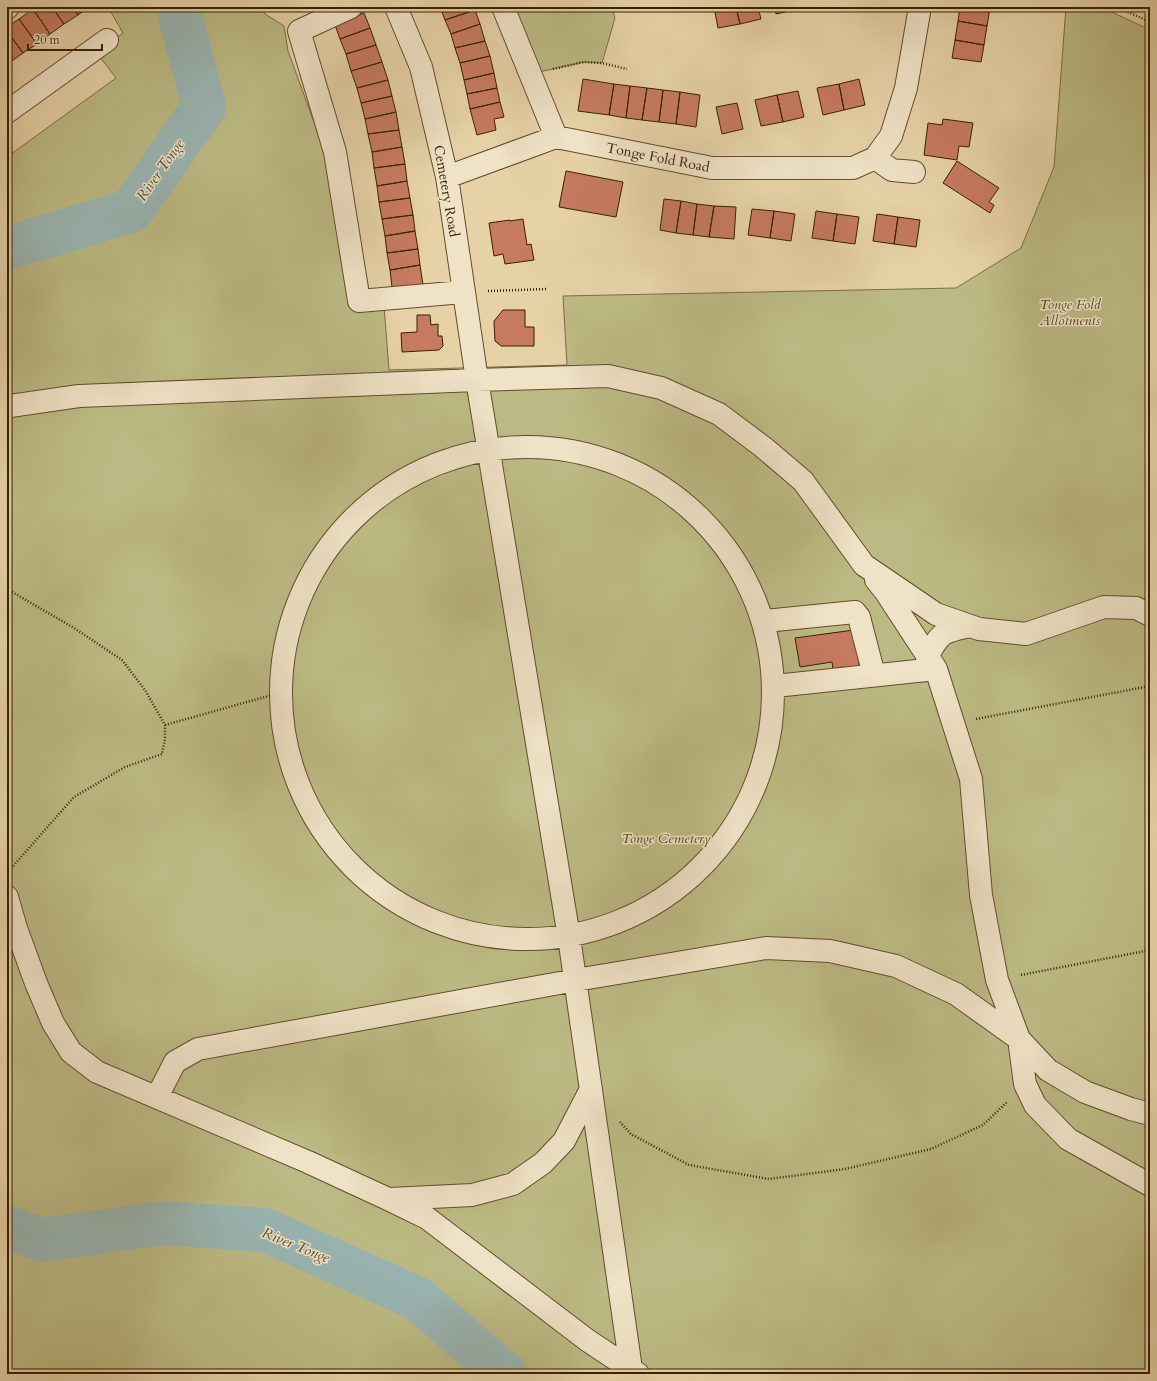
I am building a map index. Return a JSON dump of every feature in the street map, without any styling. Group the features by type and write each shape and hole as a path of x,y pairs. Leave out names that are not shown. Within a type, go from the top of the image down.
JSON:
{"street":[{"path":"351,7 299,31 335,152 358,301 463,292"},
{"name":"Cemetery Road","path":"396,7 421,67 447,177 477,380 576,980 591,1089 635,1372"},
{"path":"447,177 556,137 503,7"},
{"name":"Tonge Fold Road","path":"556,137 712,168 853,168 875,158 891,136 906,88 920,7"},
{"path":"7,112 107,40"},
{"path":"875,158 892,170 914,172"},
{"path":"7,408 10,406 79,396 608,376 661,388 719,414 763,447 804,482 864,565 885,591 932,663 950,709 971,779 981,895 997,980 1019,1039 1025,1084 1035,1105 1068,1139 1150,1185"},
{"path":"489,448 560,448 628,466 688,504 735,557 765,621 776,686 767,756 740,821 695,875 637,915 569,936 498,939 429,920 368,882 320,828 290,764 279,693 289,624 318,560 363,507 422,469 489,448"},
{"path":"864,565 936,614 979,629 1026,634 1104,607 1136,608 1150,615"},
{"path":"765,621 855,612 860,617 874,676"},
{"path":"932,663 937,639 948,631 970,626"},
{"path":"776,686 874,676 932,663"},
{"path":"7,896 16,928 36,983 53,1023 71,1052 97,1072 264,1143 427,1218 587,1340 635,1372"},
{"path":"157,1097 175,1062 198,1049 576,980 766,948 830,951 896,966 956,994 1019,1039 1048,1070 1084,1092 1130,1109 1150,1114"},
{"path":"388,1199 472,1195 513,1184 543,1163 564,1141 591,1089"}],"path":[{"path":"1117,7 1150,22"},
{"path":"530,76 539,72 584,62 602,63 627,69"},
{"path":"463,292 547,289"},
{"path":"7,589 74,628 122,660 145,690 165,725 165,739 162,754 125,767 74,797 7,873"},
{"path":"950,709 972,720 1150,686"},
{"path":"165,725 279,693"},
{"path":"997,980 1150,950"},
{"path":"616,1117 631,1134 689,1165 769,1179 845,1169 931,1148 983,1125 1025,1084"}],"green space":[{"name":"Tonge Cemetery","path":"108,7 261,7 265,14 284,26 288,51 326,155 348,292 384,306 389,370 567,365 563,296 956,288 1021,248 1054,167 1066,7 1101,7 1150,30 1150,1374 7,1374 7,157 116,78 97,53 123,33"},
{"path":"513,7 612,7 615,18 602,63 584,62 539,72"}],"building":[{"path":"36,7 52,7 64,24 50,34 33,9"},
{"path":"52,7 73,7 78,15 64,24"},
{"path":"73,7 89,7 78,15"},
{"path":"440,7 474,7 475,10 445,20"},
{"path":"714,7 736,7 740,24 718,28"},
{"path":"736,7 758,7 761,19 740,24"},
{"path":"775,7 797,7 798,9 776,14"},
{"path":"960,7 990,8 987,26 958,21"},
{"path":"33,9 50,34 37,44 19,19"},
{"path":"475,10 480,24 451,34 445,20"},
{"path":"364,13 370,28 340,39 335,25"},
{"path":"19,19 37,44 23,53 7,31 7,27"},
{"path":"958,21 987,26 984,45 955,40"},
{"path":"480,24 485,41 455,48 451,34"},
{"path":"370,28 376,45 346,54 340,39"},
{"path":"7,31 23,53 9,63 7,60"},
{"path":"955,40 984,45 981,62 952,58"},
{"path":"485,41 490,56 460,63 455,48"},
{"path":"376,45 382,62 351,71 346,54"},
{"path":"490,56 494,73 464,80 460,63"},
{"path":"382,62 388,80 357,88 351,71"},
{"path":"494,73 497,88 467,94 464,80"},
{"path":"583,79 614,84 609,115 578,111"},
{"path":"859,79 865,105 844,110 839,84"},
{"path":"388,80 392,96 361,103 357,88"},
{"path":"614,84 630,86 626,118 609,115"},
{"path":"839,84 844,110 823,115 817,88"},
{"path":"630,86 647,88 642,120 626,118"},
{"path":"497,88 500,102 470,109 467,94"},
{"path":"647,88 663,90 659,122 642,120"},
{"path":"663,90 680,92 676,124 659,122"},
{"path":"798,91 804,117 783,122 777,95"},
{"path":"680,92 700,95 696,127 676,124"},
{"path":"777,95 783,122 761,126 755,100"},
{"path":"392,96 396,112 365,119 361,103"},
{"path":"500,102 504,117 494,119 496,130 477,135 470,109"},
{"path":"737,103 743,129 722,134 716,107"},
{"path":"396,112 399,130 368,134 365,119"},
{"path":"943,119 973,123 969,147 959,146 957,160 924,155 928,123 942,125"},
{"path":"399,130 402,147 372,152 368,134"},
{"path":"402,147 405,164 374,168 372,152"},
{"path":"957,161 999,188 989,202 994,205 990,213 943,183"},
{"path":"405,164 407,181 377,186 374,168"},
{"path":"566,171 623,182 616,217 559,207"},
{"path":"407,181 410,198 379,202 377,186"},
{"path":"410,198 413,215 382,219 379,202"},
{"path":"664,199 681,201 676,233 660,230"},
{"path":"681,201 697,204 693,235 676,233"},
{"path":"697,204 714,206 709,237 693,235"},
{"path":"714,206 736,207 734,239 709,237"},
{"path":"752,209 774,211 770,238 748,235"},
{"path":"774,211 795,214 791,241 770,238"},
{"path":"816,211 837,214 833,241 812,238"},
{"path":"837,214 859,217 855,244 833,241"},
{"path":"877,214 898,217 894,244 873,241"},
{"path":"413,215 415,231 385,236 382,219"},
{"path":"898,217 920,220 916,247 894,244"},
{"path":"523,219 527,245 531,244 534,260 505,264 503,254 494,256 489,223"},
{"path":"415,231 418,249 387,253 385,236"},
{"path":"418,249 420,265 390,270 387,253"},
{"path":"420,265 423,285 392,287 390,270"},
{"path":"503,310 525,310 525,327 534,327 534,346 501,346 495,341 494,321"},
{"path":"417,315 430,315 431,325 438,324 438,336 442,336 443,346 439,350 402,352 401,333 417,332"},
{"path":"854,630 860,669 843,672 842,667 833,669 832,662 800,667 795,638"}],"waterway":[{"name":"River Tonge","path":"7,248 131,211 204,107 178,7"},
{"name":"River Tonge","path":"7,1227 42,1240 163,1223 265,1230 418,1299 505,1374"}],"park label":[{"name":"Tonge Fold Allotments","path":"1070,312"}]}
